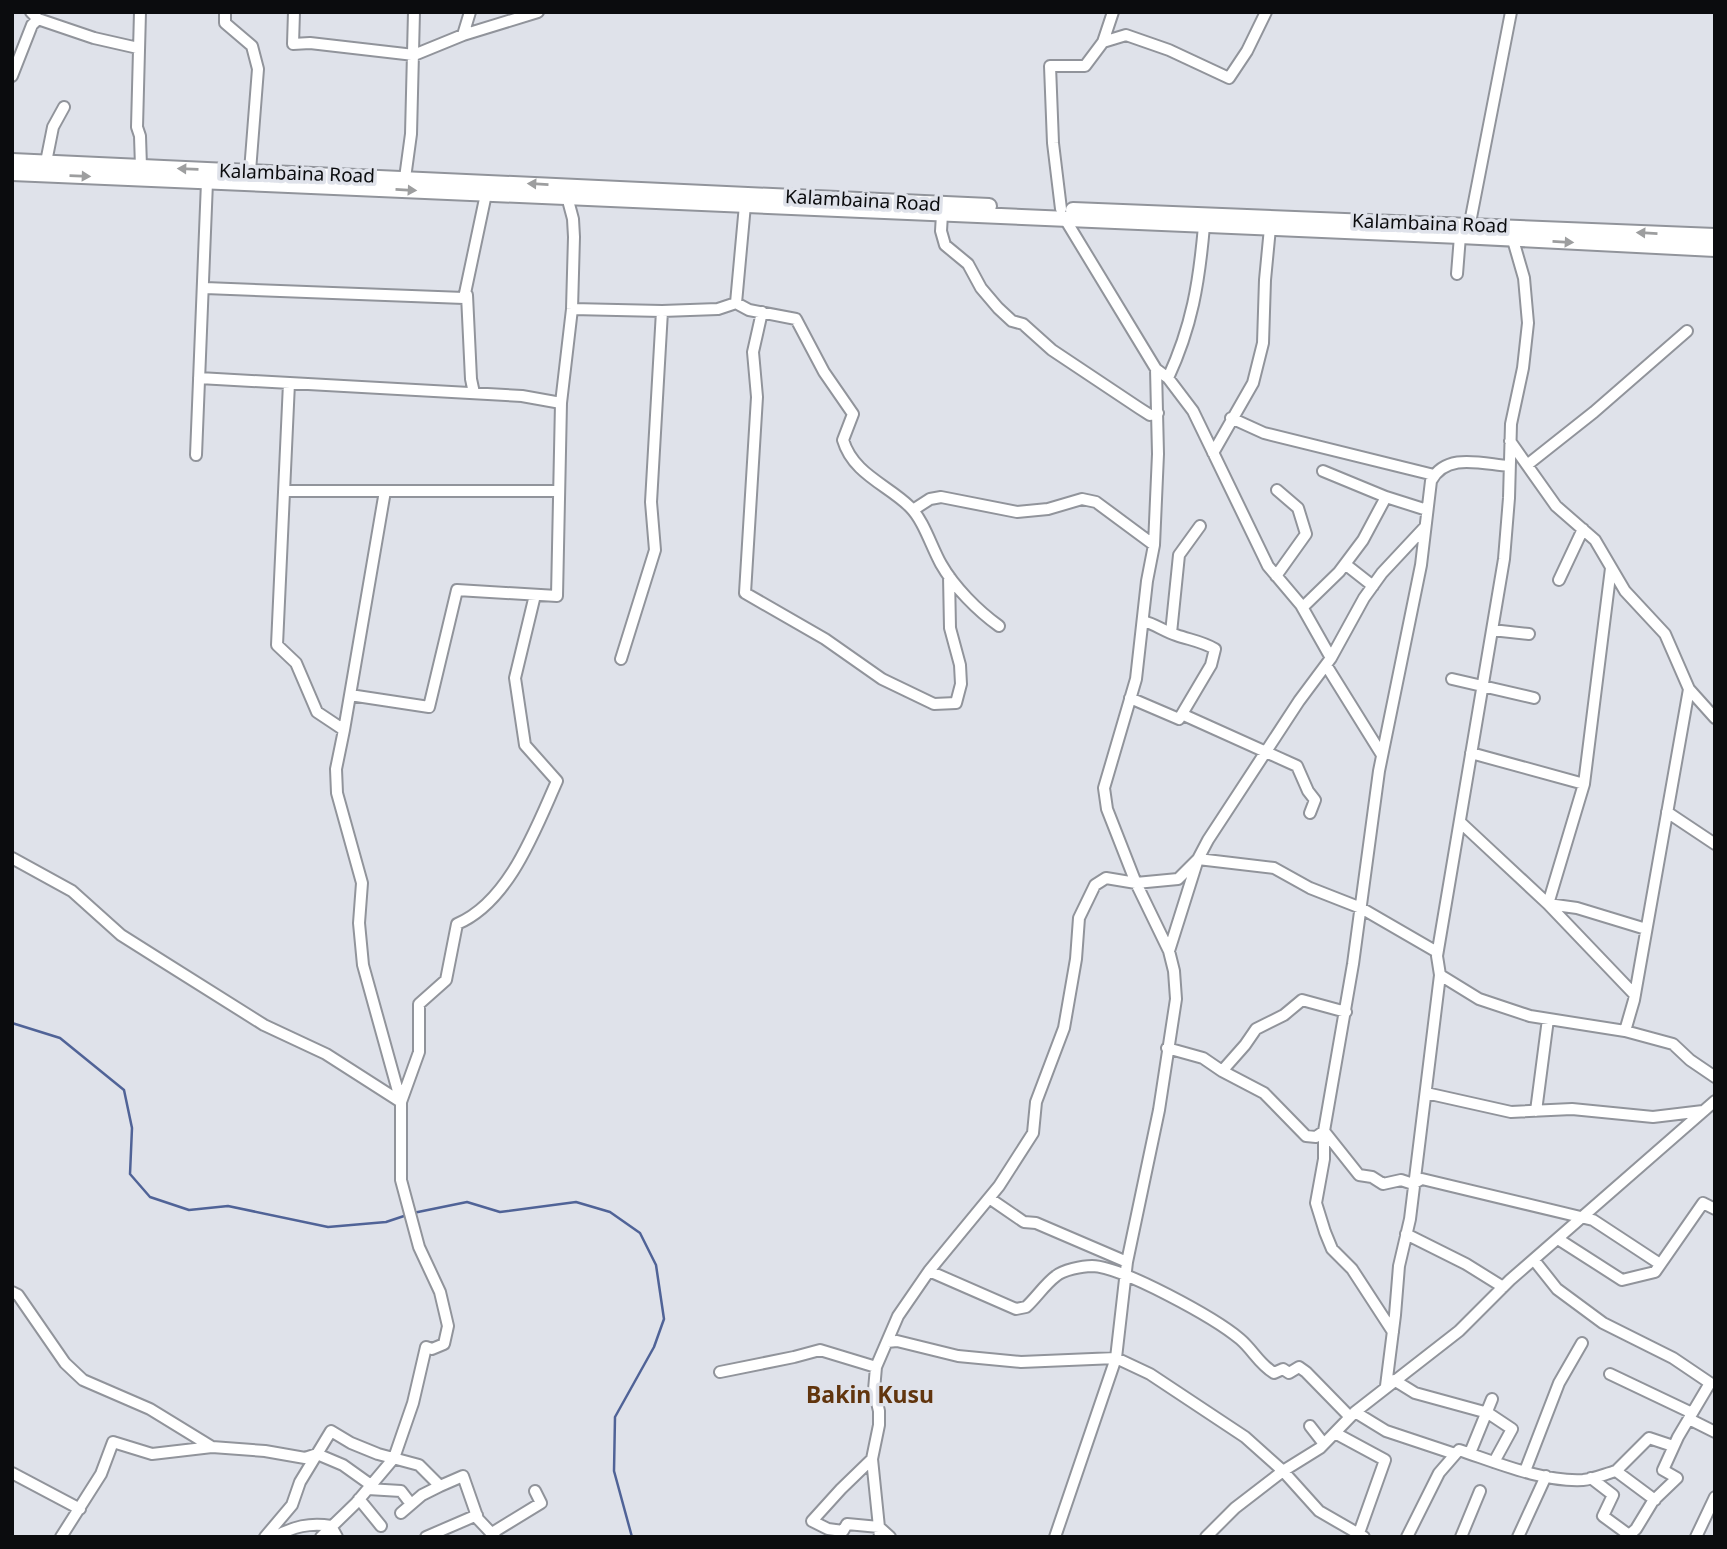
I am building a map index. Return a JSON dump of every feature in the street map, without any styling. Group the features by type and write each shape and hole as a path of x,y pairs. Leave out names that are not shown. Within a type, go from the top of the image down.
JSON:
{"main road":[{"name":"Kalambaina Road","path":"12,161 405,178 1063,214 1466,232 1715,236"},
{"path":"12,173 942,214 1063,214 1204,226 1466,232 1513,240 1715,249"}],"street":[{"path":"140,12 136,127 140,136 141,167"},
{"path":"225,12 225,23 251,46 258,69 250,171"},
{"path":"294,12 293,44 310,43 414,55 511,16 538,12"},
{"path":"405,178 411,135 414,12"},
{"path":"463,35 470,12"},
{"path":"1113,12 1103,42 1085,66 1050,66 1053,143 1063,214 1156,369 1168,378 1193,411 1268,566 1303,607 1329,662 1382,755"},
{"path":"1103,42 1126,35 1169,50 1228,78 1247,51 1266,12"},
{"path":"1457,275 1511,12"},
{"path":"12,76 34,16 105,41 138,48"},
{"path":"46,163 53,127 64,107"},
{"path":"196,455 205,288 207,182"},
{"path":"474,393 467,295 486,194"},
{"path":"350,695 429,707 457,590 557,596 561,403 572,309 574,237 570,198"},
{"path":"736,303 745,205"},
{"path":"942,214 945,245 968,264 981,288 1012,321 1023,324 1052,350 1150,415 1157,413"},
{"path":"1168,378 1183,345 1199,285 1204,226"},
{"path":"1213,453 1252,383 1263,343 1270,228"},
{"path":"1390,1383 1399,1266 1426,1093 1440,975 1437,952 1504,559 1513,409 1525,357 1528,323 1524,278 1513,240"},
{"path":"205,288 464,299 467,295"},
{"path":"572,309 718,309 736,303 749,310 796,318 824,372 853,414 843,440 848,452 871,479 913,510 949,576 986,616 999,626"},
{"path":"621,659 655,551 651,502 662,310"},
{"path":"762,312 753,352 757,397 745,593 825,639 882,679 934,704 957,703 961,684 960,666 950,628 949,576"},
{"path":"1527,465 1594,412 1687,331"},
{"path":"1055,1537 1116,1358 1127,1262 1159,1110 1176,999 1169,951 1136,883 1107,809 1104,788 1136,679 1154,545 1157,504 1156,369"},
{"path":"200,378 522,396 561,403"},
{"path":"289,383 277,645 296,663 317,712 344,730"},
{"path":"1231,418 1264,433 1434,475"},
{"path":"1510,442 1556,506 1595,540 1625,591 1665,634 1689,689 1715,718"},
{"path":"1393,1332 1352,1269 1332,1249 1325,1232 1316,1203 1324,1159 1325,1131 1346,1012 1382,755 1420,565 1431,481 1434,475 1453,462 1509,466"},
{"path":"1323,471 1386,497 1427,510"},
{"path":"1276,576 1306,534 1298,508 1277,490"},
{"path":"284,491 559,491"},
{"path":"321,1537 334,1532 394,1458 413,1403 426,1347 432,1349 444,1344 448,1326 440,1292 419,1247 401,1180 401,1102 363,965 359,923 362,883 337,793 336,769 384,491"},
{"path":"913,510 930,499 941,497 1017,512 1048,509 1082,499 1096,502 1154,545"},
{"path":"1303,607 1345,564 1363,540 1386,497"},
{"path":"1171,633 1179,555 1200,526"},
{"path":"880,1532 872,1459 879,1425 874,1390 876,1367 898,1316 929,1271 999,1186 1032,1133 1036,1102 1064,1028 1076,959 1079,918 1087,899 1095,885 1106,878 1136,883 1178,879 1198,859 1298,701 1329,662 1373,586 1426,526"},
{"path":"1559,580 1583,529"},
{"path":"1345,564 1373,586"},
{"path":"1548,904 1584,783 1611,568"},
{"path":"401,1102 419,1052 419,1004 446,981 457,924 473,917 516,869 557,781 525,745 515,678 535,594"},
{"path":"1130,698 1179,719 1211,665 1214,649 1203,642 1143,621"},
{"path":"1492,630 1529,634"},
{"path":"1452,679 1534,698"},
{"path":"1625,1031 1635,995 1689,689"},
{"path":"1182,715 1297,766 1315,800 1310,813"},
{"path":"1471,753 1584,783"},
{"path":"1667,812 1715,844"},
{"path":"1460,822 1548,904 1635,995"},
{"path":"12,858 72,891 121,935 159,960 264,1025 327,1054 401,1102"},
{"path":"1198,859 1275,868 1310,888 1361,908 1437,952"},
{"path":"1169,951 1198,859"},
{"path":"1548,904 1577,908 1646,929"},
{"path":"1440,975 1479,999 1530,1016 1625,1031 1673,1044 1715,1077"},
{"path":"1222,1071 1256,1029 1284,1015 1302,1000 1346,1012"},
{"path":"1536,1111 1548,1019"},
{"path":"1167,1048 1203,1058 1264,1093 1306,1136 1316,1137 1325,1131"},
{"path":"1426,1093 1511,1112 1572,1109 1653,1116 1703,1111"},
{"path":"1210,1533 1235,1508 1283,1471 1325,1444 1352,1414 1459,1331 1503,1287 1623,1179 1715,1101"},
{"path":"1325,1131 1359,1175 1372,1177 1383,1184 1401,1180 1413,1184 1422,1179 1593,1220 1660,1264"},
{"path":"989,1198 1024,1222 1036,1223 1127,1262"},
{"path":"1559,1239 1622,1280 1655,1272 1703,1203 1715,1209"},
{"path":"1406,1234 1466,1264 1503,1287"},
{"path":"1534,1260 1557,1289 1603,1323 1673,1357 1710,1383 1673,1446 1663,1470 1677,1478 1655,1500 1631,1535 1603,1516 1613,1495 1591,1478"},
{"path":"929,1271 1016,1308 1026,1307 1056,1275 1093,1266 1125,1275 1208,1315 1243,1342 1262,1366 1274,1373 1283,1369 1289,1373 1299,1367 1352,1414 1386,1431 1455,1454"},
{"path":"12,1292 18,1295 65,1363 83,1380 150,1409 212,1447"},
{"path":"887,1342 897,1341 948,1354 1021,1362 1116,1358 1150,1374 1245,1437 1283,1471 1319,1511 1362,1535 1385,1460 1335,1433"},
{"path":"1525,1471 1559,1383 1581,1343"},
{"path":"720,1371 820,1350 876,1367"},
{"path":"1610,1374 1715,1432"},
{"path":"1390,1383 1486,1413 1512,1429 1494,1462"},
{"path":"1470,1453 1492,1399"},
{"path":"1310,1426 1325,1444"},
{"path":"265,1537 292,1505 300,1482 331,1431 351,1443 419,1465 440,1486"},
{"path":"1407,1537 1439,1473 1459,1450 1546,1476 1586,1480 1616,1471 1649,1438 1673,1446"},
{"path":"61,1537 101,1474 113,1442 152,1454 212,1447 265,1451 305,1458 317,1454 343,1465 370,1487 401,1492 411,1504"},
{"path":"872,1459 812,1521 828,1529 843,1531 846,1524 890,1537"},
{"path":"1616,1471 1655,1500"},
{"path":"12,1473 80,1509"},
{"path":"401,1513 422,1495 464,1476 477,1515 493,1535 541,1503 535,1491"},
{"path":"1518,1537 1546,1476"},
{"path":"1461,1537 1480,1491"},
{"path":"1696,1537 1715,1498"},
{"path":"359,1499 381,1526"},
{"path":"426,1537 477,1515"},
{"path":"274,1537 309,1524 334,1532"},
{"path":"1210,1533 1225,1537"}],"waterway":[{"path":"12,1023 60,1038 124,1090 132,1128 130,1174 150,1197 189,1210 228,1206 328,1227 386,1222 407,1215"},
{"path":"413,1213 467,1202 500,1212 576,1202 610,1212 640,1233 656,1265 664,1319 654,1347 615,1417 614,1471 632,1537"}],"district":[{"name":"Bakin Kusu","path":"870,1395"}]}
